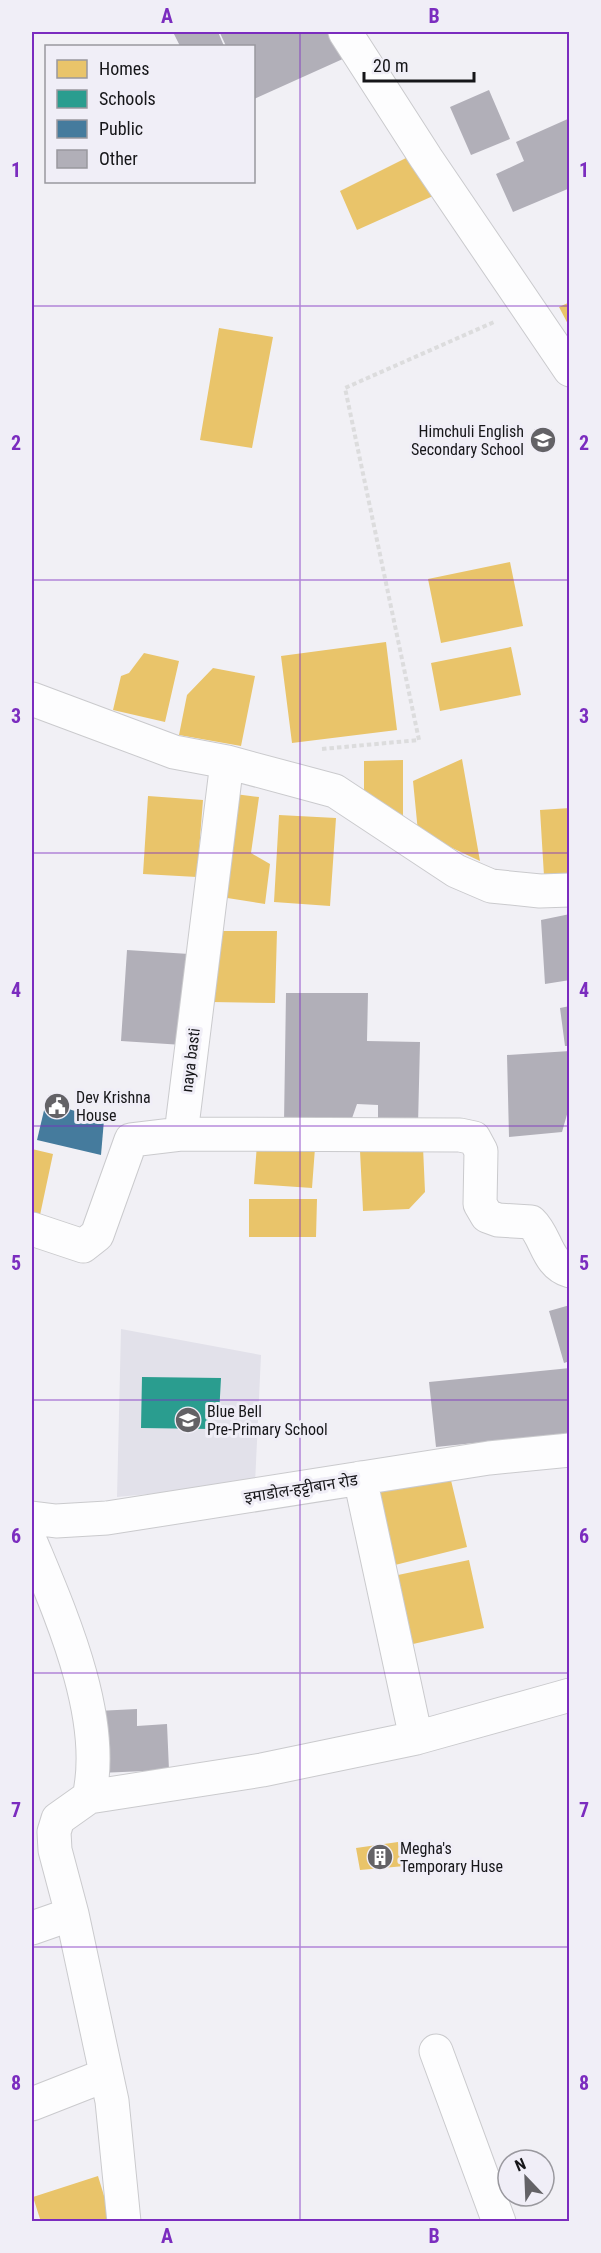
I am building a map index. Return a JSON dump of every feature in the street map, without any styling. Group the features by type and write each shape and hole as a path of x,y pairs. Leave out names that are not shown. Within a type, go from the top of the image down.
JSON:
{"street":[{"path":"345,32 426,158 570,370"},
{"path":"32,699 174,752 227,762 335,791 456,871 491,886 540,891 570,890"},
{"name":"naya basti","path":"181,1134 227,762"},
{"path":"32,1228 83,1246 91,1242 97,1235 131,1140 181,1134 460,1135 474,1138 481,1151 480,1204 487,1216 498,1220 531,1222 539,1229 549,1255 557,1266 570,1271"},
{"name":"इमाडोल-हट्टीबान रोड","path":"32,1518 56,1521 107,1518 489,1458 570,1449"},
{"path":"360,1478 416,1738"},
{"path":"32,1545 67,1629 88,1711 92,1768 89,1797"},
{"path":"124,2222 112,2100 72,1914 55,1850 54,1832 45,1819 89,1797 261,1770 416,1738 570,1695"},
{"path":"32,1928 72,1914"},
{"path":"436,2051 499,2222"},
{"path":"32,2104 106,2075"}],"path":[{"path":"294,780 303,751 419,740 345,388 528,307"}],"shaded area":[{"name":"Blue Bell Pre-Primary School","path":"121,1329 261,1355 255,1484 117,1497"}],"building: Homes":[{"path":"414,154 433,196 357,230 340,191"},
{"path":"570,302 570,328 559,307"},
{"path":"219,328 273,337 252,448 200,440"},
{"path":"510,562 523,626 441,643 428,579"},
{"path":"386,642 397,730 292,743 281,656"},
{"path":"511,647 521,695 440,711 431,663"},
{"path":"144,653 179,661 165,722 113,710 121,676 129,673"},
{"path":"213,668 255,676 241,746 179,735 187,695"},
{"path":"462,759 480,861 418,832 413,781"},
{"path":"403,760 403,818 364,800 364,761"},
{"path":"235,794 259,797 251,853 270,864 265,904 221,897"},
{"path":"148,796 203,800 197,877 143,874"},
{"path":"570,808 570,874 544,876 540,810"},
{"path":"279,815 336,818 330,906 274,902"},
{"path":"214,931 277,931 275,1003 212,1002"},
{"path":"257,1144 315,1148 312,1188 254,1184"},
{"path":"423,1147 425,1192 409,1209 363,1211 360,1151"},
{"path":"32,1149 53,1154 40,1215 32,1213"},
{"path":"249,1199 317,1199 316,1237 249,1237"},
{"path":"449,1472 467,1547 391,1566 372,1491"},
{"path":"469,1560 484,1628 413,1644 398,1575"},
{"name":"Megha's Temporary Huse","path":"398,1842 405,1866 360,1870 356,1848"},
{"path":"98,2176 112,2222 41,2222 33,2197"}],"building: Schools":[{"path":"142,1377 221,1378 219,1415 210,1415 210,1429 141,1428"}],"building: Public":[{"path":"46,1102 104,1120 101,1155 37,1140"}],"building: Other":[{"path":"173,32 218,32 224,45 180,45"},
{"path":"333,32 345,58 255,99 255,45 226,45 220,33"},
{"path":"489,90 510,139 471,155 450,107"},
{"path":"570,118 570,188 513,212 496,174 524,161 516,142"},
{"path":"570,914 570,980 545,984 541,920"},
{"path":"127,950 189,954 183,1045 121,1041"},
{"path":"286,993 368,993 367,1041 420,1042 418,1125 378,1124 378,1105 357,1104 350,1124 284,1123"},
{"path":"570,1006 570,1046 565,1046 560,1008"},
{"path":"570,1051 570,1104 562,1132 509,1137 507,1055"},
{"path":"570,1305 570,1361 564,1363 549,1311"},
{"path":"570,1368 570,1433 436,1447 429,1382"},
{"path":"137,1709 137,1726 167,1724 169,1770 99,1773 97,1711"}],"place":[{"name":"Himchuli English Secondary School","path":"543,440"},
{"name":"Dev Krishna House","path":"57,1106"},
{"name":"Blue Bell Pre-Primary School","path":"188,1420"},
{"name":"Megha's Temporary Huse","path":"380,1857"}]}
